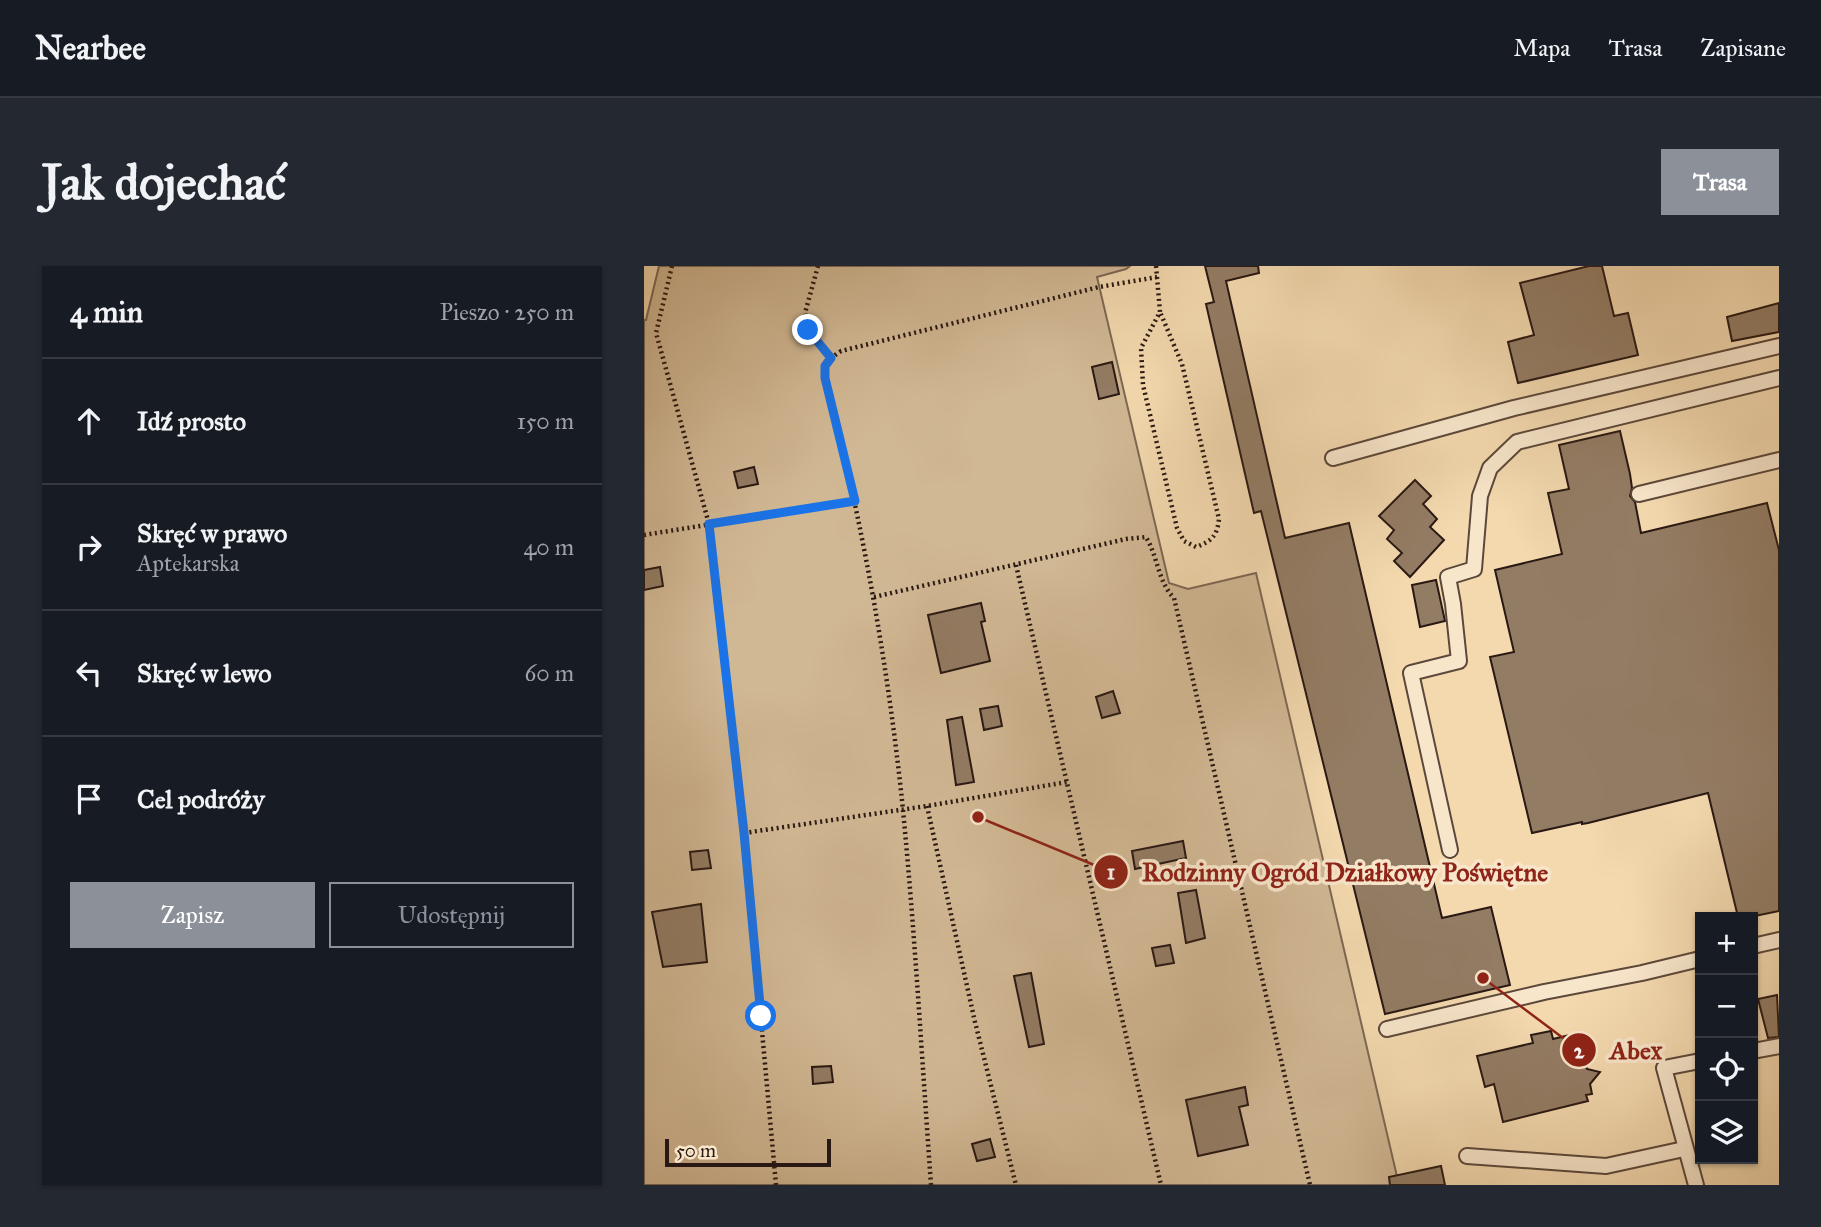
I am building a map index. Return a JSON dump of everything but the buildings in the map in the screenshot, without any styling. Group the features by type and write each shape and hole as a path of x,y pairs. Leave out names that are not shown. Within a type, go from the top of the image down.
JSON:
{"lane":[{"path":"1334,458 1514,408 1779,346"},
{"path":"1450,850 1411,673 1459,661 1448,577 1475,569 1480,496 1490,468 1517,442 1779,378"},
{"path":"1639,494 1779,460"},
{"path":"1758,945 1779,940"},
{"path":"1387,1029 1695,960"},
{"path":"1758,1050 1779,1046"},
{"path":"1695,1062 1664,1068 1696,1185"},
{"path":"1467,1156 1606,1166 1684,1149"}],"path":[{"path":"673,266 656,333 709,524 744,833 776,1185"},
{"path":"818,266 805,313 808,330 831,358"},
{"path":"1156,266 1160,312 1182,364 1219,519 1218,533 1210,542 1195,547 1184,541 1177,528 1143,385 1141,348 1160,312"},
{"path":"931,1185 903,809 874,597 855,501 825,378 825,366 841,351 1099,287 1157,277"},
{"path":"644,535 855,501"},
{"path":"874,597 1126,539 1146,537 1153,549 1165,589 1174,598 1310,1185"},
{"path":"1016,565 1161,1185"},
{"path":"744,833 1067,782"},
{"path":"927,806 975,1021 1016,1185"}],"shaded area":[{"path":"659,266 1130,266 1097,277 1169,583 1188,589 1256,573 1399,1185 644,1185 644,320"}],"place":[{"name":"Rodzinny Ogród Działkowy Poświętne","path":"978,817"},
{"name":"Abex","path":"1483,978"}],"route":[{"path":"761,1016 722,620 709,524 855,501 825,378 825,366 831,358 808,330"}]}
